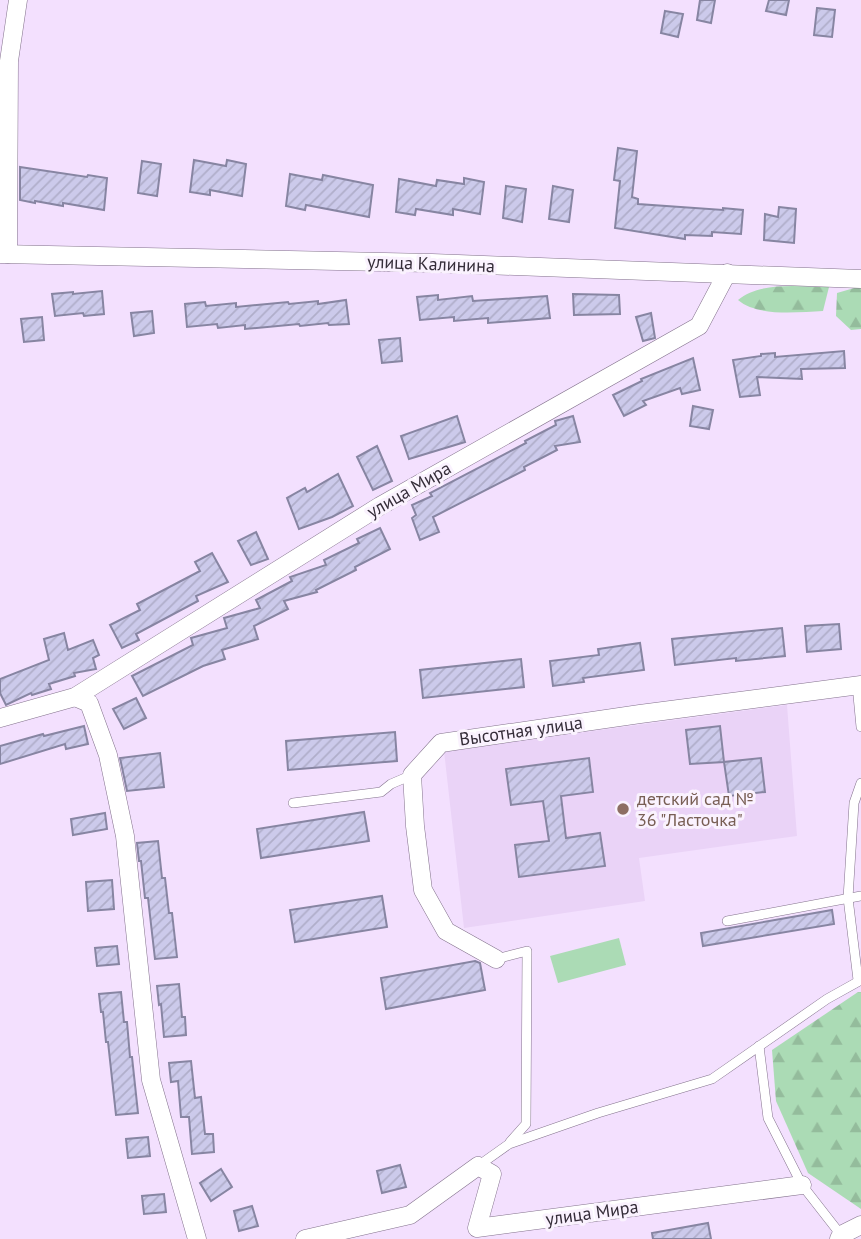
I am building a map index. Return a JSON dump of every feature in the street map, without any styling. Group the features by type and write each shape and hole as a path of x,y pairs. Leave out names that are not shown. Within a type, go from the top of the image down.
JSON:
{"street":[{"path":"4,254 9,61 18,0"},
{"name":"улица Калинина","path":"4,254 446,264 861,279"},
{"name":"улица Мира","path":"0,718 75,697 380,506 699,326 727,273"},
{"name":"Высотная улица","path":"412,775 441,743 859,685"},
{"path":"75,697 89,703 108,755 125,836 151,1080 197,1239"},
{"path":"412,775 423,890 446,930 496,959"},
{"path":"305,1239 410,1215 478,1166"},
{"name":"улица Мира","path":"478,1166 492,1174 477,1228 802,1185"},
{"path":"840,1237 861,1225"}],"lane":[{"path":"859,685 861,727"},
{"path":"293,803 381,792 391,784 412,775"},
{"path":"509,1144 597,1113 712,1079 827,999 860,980 848,898 854,803 861,783"},
{"path":"727,921 861,896"},
{"path":"478,1166 509,1144 526,1124 527,951 496,959"},
{"path":"759,1046 768,1118 802,1185 840,1237"}],"shaded area":[{"name":"детский сад № 36 \"Ласточка\"","path":"787,705 797,836 639,858 645,901 464,928 444,751"}],"green space":[{"path":"861,286 861,329 851,330 836,316 837,293"},
{"path":"829,287 823,311 767,311 738,300 747,294 769,288"},
{"path":"619,938 626,965 558,983 550,956"},
{"path":"861,992 861,1209 808,1173 776,1101 772,1050"}],"building":[{"path":"700,0 715,0 711,23 697,20"},
{"path":"769,0 789,0 786,15 766,11"},
{"path":"817,8 835,10 832,37 814,35"},
{"path":"665,11 683,14 678,37 661,33"},
{"path":"618,148 637,151 632,197 638,199 638,204 743,210 741,234 712,232 712,236 685,235 685,239 615,228 620,181 614,180"},
{"path":"194,160 226,166 227,160 246,164 242,196 210,190 210,195 190,192"},
{"path":"142,161 161,164 157,196 138,193"},
{"path":"20,167 107,178 104,210 63,203 63,206 20,200"},
{"path":"290,174 322,180 323,175 373,185 369,217 306,205 305,210 286,206"},
{"path":"464,178 484,182 480,214 453,209 453,215 416,209 415,215 396,212 399,179 436,186 437,180 464,184"},
{"path":"506,186 526,189 522,222 503,218"},
{"path":"553,186 573,190 569,222 549,219"},
{"path":"779,207 796,209 794,243 764,240 765,214 778,217"},
{"path":"102,291 104,314 55,316 52,294"},
{"path":"573,294 619,295 620,314 574,315"},
{"path":"438,295 438,300 472,296 473,301 547,296 550,318 488,323 488,318 420,320 417,297"},
{"path":"346,300 349,324 299,324 245,329 245,325 218,328 217,324 187,327 185,304 205,302 206,306 236,303 236,307 288,302 318,301 318,304"},
{"path":"152,311 154,333 134,336 131,313"},
{"path":"651,313 655,338 643,341 636,317"},
{"path":"42,317 44,340 24,342 21,319"},
{"path":"400,338 402,361 382,363 379,340"},
{"path":"844,351 845,368 801,369 802,379 757,377 760,395 740,397 733,360 761,354 775,353 775,357"},
{"path":"693,358 700,390 682,394 680,388 643,401 646,405 624,416 613,395 642,381 641,379"},
{"path":"693,406 713,410 709,429 690,426"},
{"path":"457,416 465,442 409,459 401,436"},
{"path":"573,416 580,442 555,446 557,450 524,467 525,470 433,517 439,532 420,540 412,518 416,515 412,505 526,443 525,441 556,425 555,421"},
{"path":"377,446 392,481 373,490 357,457"},
{"path":"338,474 353,506 299,529 287,498 305,488 307,492"},
{"path":"380,528 390,549 355,567 356,570 316,590 317,592 284,601 288,609 254,626 258,639 222,650 225,659 203,666 143,696 132,676 193,645 191,638 227,628 224,618 260,608 256,600 292,581 290,577 326,565 324,560 359,543 357,539"},
{"path":"256,532 268,559 251,565 238,541"},
{"path":"212,553 228,582 196,596 198,601 136,634 139,640 122,648 110,625 140,610 137,604 200,571 195,562"},
{"path":"839,624 841,649 807,652 805,626"},
{"path":"782,628 785,656 675,665 672,639"},
{"path":"64,633 68,650 93,640 99,655 93,658 96,669 74,673 75,676 49,684 51,689 32,695 31,693 6,705 0,693 0,679 49,660 44,639"},
{"path":"640,643 644,670 583,678 584,682 553,686 550,661 599,655 598,649"},
{"path":"521,659 524,687 423,698 420,670"},
{"path":"136,698 146,718 124,729 113,709"},
{"path":"84,726 88,744 66,749 65,744 0,764 0,746"},
{"path":"720,726 724,762 690,764 686,730"},
{"path":"395,732 397,761 288,770 286,741"},
{"path":"160,753 164,787 127,791 120,758"},
{"path":"589,758 593,792 561,796 566,838 600,833 605,866 519,877 515,845 549,841 543,801 511,805 506,769"},
{"path":"761,758 765,792 729,796 724,762"},
{"path":"364,812 369,841 261,858 257,829"},
{"path":"105,813 107,829 73,835 71,819"},
{"path":"158,841 162,878 165,878 169,913 172,913 177,957 155,959 148,898 145,898 137,843"},
{"path":"112,880 114,909 88,911 86,882"},
{"path":"382,896 387,927 295,942 290,910"},
{"path":"832,910 834,924 703,946 701,933"},
{"path":"117,946 119,964 97,966 95,948"},
{"path":"475,961 480,963 485,990 386,1009 381,978"},
{"path":"179,984 186,1035 164,1037 157,986"},
{"path":"121,992 138,1113 116,1115 108,1042 99,994"},
{"path":"191,1061 195,1098 201,1097 205,1134 213,1134 214,1152 192,1154 189,1117 181,1117 178,1081 171,1082 169,1063"},
{"path":"148,1137 150,1156 128,1158 126,1139"},
{"path":"400,1165 406,1187 382,1193 377,1171"},
{"path":"221,1169 232,1187 211,1201 200,1183"},
{"path":"164,1194 166,1212 144,1214 142,1196"},
{"path":"252,1206 258,1226 239,1231 234,1211"},
{"path":"708,1223 711,1239 653,1239 652,1233"}],"place":[{"name":"детский сад № 36 \"Ласточка\"","path":"623,809"}]}
